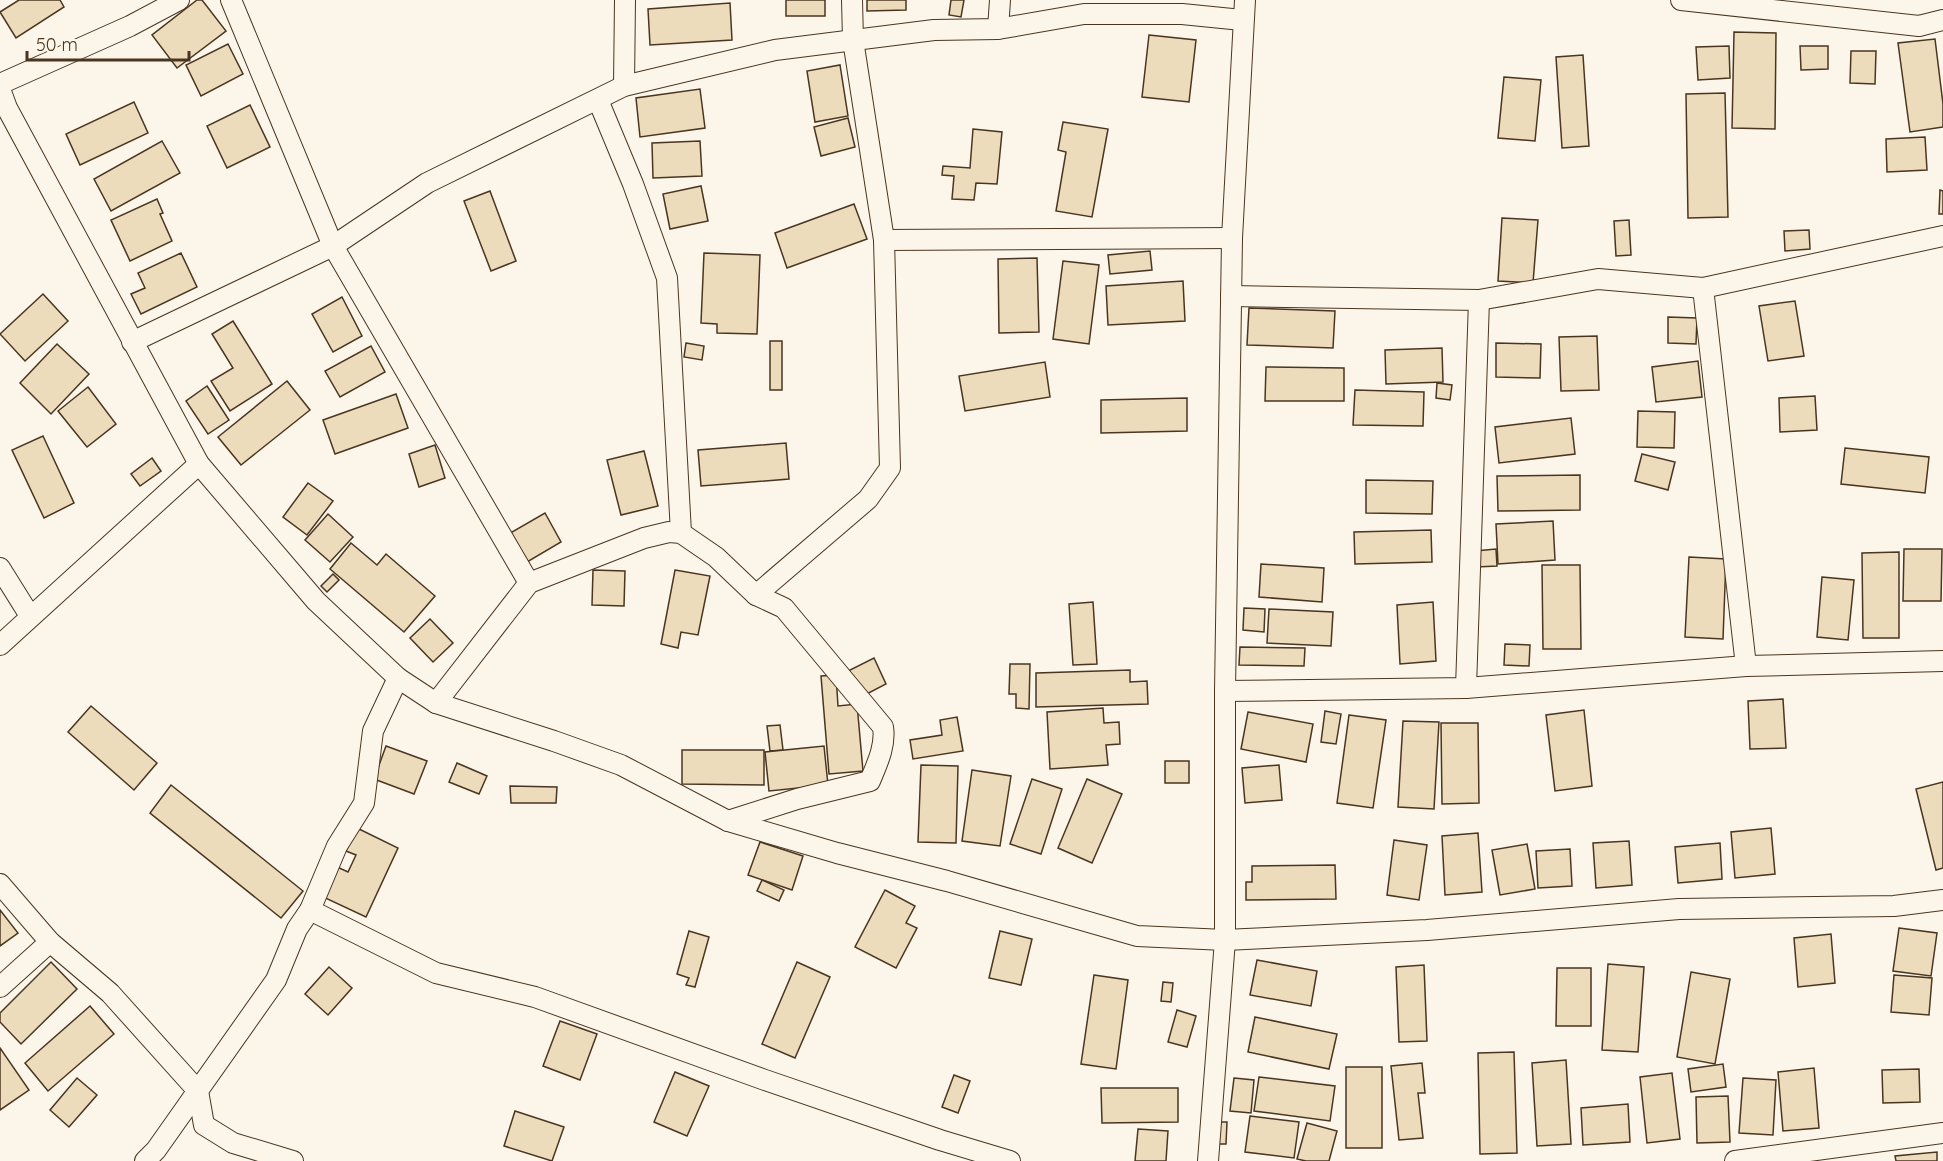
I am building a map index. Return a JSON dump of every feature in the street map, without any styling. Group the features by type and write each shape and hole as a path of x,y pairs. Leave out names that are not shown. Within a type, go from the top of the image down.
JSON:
{"street":[{"path":"0,84 130,26 179,0"},
{"path":"231,0 333,246 529,583"},
{"path":"624,86 625,0"},
{"path":"756,595 868,499 890,468 884,240 853,40 852,0"},
{"path":"998,29 1000,0"},
{"path":"1208,1161 1225,940 1225,691 1232,238 1242,20 1245,0"},
{"path":"1681,0 1920,26 1943,20"},
{"path":"132,342 333,246 427,183 624,86 775,50 934,30 998,29 1084,14 1182,15 1242,20"},
{"path":"598,100 633,184 668,278 681,532"},
{"path":"2,103 199,464 316,601 398,678 436,704 554,741 621,765 728,821 1137,936 1225,940 1426,930 1678,909 1893,906 1943,900"},
{"path":"1232,296 1479,300 1598,279 1703,288 1943,236"},
{"path":"884,240 1232,238"},
{"path":"1703,288 1746,666"},
{"path":"1466,688 1479,300"},
{"path":"0,645 199,464"},
{"path":"436,704 529,583 644,538 669,532 681,532 716,557 756,595 784,608 883,727 883,747 870,781 728,821"},
{"path":"0,568 30,616"},
{"path":"1225,691 1466,688 1746,666 1943,661"},
{"path":"144,1161 156,1150 276,980 297,929 310,910 337,846 364,803 373,731 398,678"},
{"path":"0,884 50,942 110,993 198,1091 204,1125 234,1143 293,1161"},
{"path":"310,910 436,973 535,997 765,1080 940,1140 1010,1161"},
{"path":"0,987 50,942"},
{"path":"1735,1161 1943,1134"}],"building":[{"path":"19,0 60,0 64,7 16,38 0,12"},
{"path":"197,0 202,0 226,31 177,68 152,35"},
{"path":"786,0 825,0 825,16 786,16"},
{"path":"867,0 906,0 906,10 867,11"},
{"path":"951,0 964,0 961,17 949,15"},
{"path":"730,3 732,40 650,45 648,9"},
{"path":"1734,32 1776,33 1775,129 1732,128"},
{"path":"1149,35 1196,40 1189,102 1142,97"},
{"path":"1935,39 1943,104 1943,127 1910,132 1898,43"},
{"path":"228,44 243,74 201,96 186,65"},
{"path":"1729,46 1730,78 1698,80 1696,47"},
{"path":"1800,46 1828,46 1828,69 1801,70"},
{"path":"1851,51 1876,51 1875,84 1850,83"},
{"path":"1583,55 1589,146 1562,148 1556,57"},
{"path":"840,65 848,116 815,122 807,71"},
{"path":"1504,77 1541,80 1535,141 1498,138"},
{"path":"700,89 705,128 640,137 636,98"},
{"path":"1725,93 1728,217 1688,218 1686,94"},
{"path":"134,102 148,133 80,165 66,134"},
{"path":"250,105 270,147 227,168 207,126"},
{"path":"848,118 855,147 821,156 814,127"},
{"path":"1063,122 1108,129 1092,217 1056,211 1066,152 1058,150"},
{"path":"973,129 1002,132 997,184 976,183 974,200 952,199 954,176 942,175 943,166 970,168"},
{"path":"1925,137 1927,170 1887,172 1886,139"},
{"path":"162,141 180,173 111,211 94,179"},
{"path":"700,141 702,176 653,178 652,143"},
{"path":"701,186 708,221 670,229 663,194"},
{"path":"1940,190 1943,191 1943,214 1939,214"},
{"path":"490,191 516,261 491,271 464,201"},
{"path":"157,199 163,213 160,214 172,241 130,261 111,220"},
{"path":"854,204 867,239 787,268 775,233"},
{"path":"1502,218 1538,220 1533,283 1498,281"},
{"path":"1629,220 1631,255 1616,256 1614,221"},
{"path":"1809,230 1810,249 1785,251 1784,231"},
{"path":"1150,251 1152,270 1110,274 1108,255"},
{"path":"181,253 197,287 141,314 131,294 145,288 138,273"},
{"path":"704,253 760,255 757,334 717,333 717,324 701,323"},
{"path":"1037,258 1039,332 999,333 998,259"},
{"path":"1063,261 1099,265 1089,344 1053,339"},
{"path":"1183,281 1185,321 1108,325 1106,286"},
{"path":"43,294 68,321 25,361 0,334"},
{"path":"342,297 362,336 333,352 312,314"},
{"path":"1795,301 1804,356 1768,361 1759,306"},
{"path":"1249,308 1335,311 1333,348 1247,345"},
{"path":"1668,317 1697,318 1696,344 1668,343"},
{"path":"233,321 272,384 230,411 211,381 233,368 212,334"},
{"path":"1597,336 1599,390 1561,391 1559,337"},
{"path":"770,341 782,341 782,390 770,390"},
{"path":"686,343 704,346 702,360 684,357"},
{"path":"1496,343 1541,344 1540,378 1496,377"},
{"path":"57,344 89,374 51,414 20,383"},
{"path":"371,346 385,372 340,397 325,371"},
{"path":"1442,348 1443,382 1386,384 1385,350"},
{"path":"1698,361 1702,397 1656,402 1652,367"},
{"path":"1045,362 1050,397 965,411 959,376"},
{"path":"1266,367 1344,368 1344,401 1265,401"},
{"path":"287,381 310,410 241,465 218,437"},
{"path":"1437,383 1452,385 1450,400 1436,398"},
{"path":"207,386 229,420 208,434 186,401"},
{"path":"88,387 116,424 87,447 58,411"},
{"path":"1355,390 1424,392 1423,426 1353,425"},
{"path":"396,394 408,428 335,454 323,420"},
{"path":"1815,396 1817,430 1780,432 1779,398"},
{"path":"1187,398 1187,431 1101,433 1101,400"},
{"path":"1638,411 1675,412 1674,448 1637,447"},
{"path":"1571,418 1575,454 1499,463 1495,427"},
{"path":"43,436 74,503 44,518 12,450"},
{"path":"786,443 789,479 701,486 698,450"},
{"path":"435,445 445,478 419,487 409,454"},
{"path":"1845,448 1929,457 1925,493 1841,484"},
{"path":"644,451 658,506 621,515 607,460"},
{"path":"1642,454 1675,462 1668,490 1635,481"},
{"path":"152,458 161,471 140,486 131,474"},
{"path":"1580,475 1580,510 1498,511 1497,476"},
{"path":"1366,480 1433,481 1432,514 1366,513"},
{"path":"308,483 333,501 307,535 283,517"},
{"path":"545,513 561,542 522,565 505,536"},
{"path":"328,514 353,537 330,562 305,540"},
{"path":"1553,521 1555,560 1498,564 1496,524"},
{"path":"1431,530 1432,562 1355,564 1354,532"},
{"path":"351,543 377,565 386,554 435,596 404,632 330,569"},
{"path":"1496,549 1497,566 1476,567 1475,551"},
{"path":"1904,549 1942,549 1941,601 1903,601"},
{"path":"1899,552 1899,638 1863,638 1862,553"},
{"path":"1689,557 1726,559 1723,639 1685,637"},
{"path":"1261,564 1324,568 1322,602 1259,597"},
{"path":"1542,565 1580,565 1581,649 1543,649"},
{"path":"593,570 625,571 624,606 592,605"},
{"path":"675,570 710,576 698,635 681,632 678,648 661,644"},
{"path":"333,574 339,580 327,592 321,586"},
{"path":"1822,577 1854,580 1848,640 1817,637"},
{"path":"1093,602 1097,664 1073,665 1069,604"},
{"path":"1433,602 1436,661 1400,664 1397,605"},
{"path":"1244,608 1265,609 1264,632 1243,630"},
{"path":"1269,609 1333,612 1331,646 1267,643"},
{"path":"430,619 453,643 433,662 410,638"},
{"path":"1505,644 1530,645 1529,666 1504,665"},
{"path":"1240,647 1305,648 1304,666 1239,665"},
{"path":"874,658 886,684 861,697 848,671"},
{"path":"1010,664 1030,664 1029,709 1016,708 1016,694 1009,694"},
{"path":"1130,670 1130,682 1147,681 1148,704 1036,707 1036,673"},
{"path":"836,675 838,706 857,704 863,771 829,774 821,676"},
{"path":"1783,699 1786,748 1750,749 1748,701"},
{"path":"91,706 157,763 134,790 68,732"},
{"path":"1103,708 1104,723 1119,722 1120,744 1106,745 1108,765 1050,769 1047,712"},
{"path":"1584,710 1592,786 1555,791 1546,715"},
{"path":"1325,711 1341,714 1336,744 1321,742"},
{"path":"1248,712 1313,724 1306,762 1241,749"},
{"path":"1349,715 1386,720 1373,808 1337,803"},
{"path":"957,717 963,751 913,759 910,740 942,735 940,720"},
{"path":"1403,721 1439,722 1434,809 1398,807"},
{"path":"1441,723 1478,723 1479,803 1442,804"},
{"path":"780,725 783,750 770,751 767,726"},
{"path":"386,746 427,761 414,794 374,779"},
{"path":"824,746 828,785 769,791 765,752"},
{"path":"682,750 764,750 764,785 682,784"},
{"path":"1165,761 1189,761 1189,783 1165,783"},
{"path":"457,763 487,776 479,794 449,782"},
{"path":"921,765 958,766 956,843 918,842"},
{"path":"1279,765 1282,800 1245,803 1242,768"},
{"path":"972,770 1011,776 1000,846 962,841"},
{"path":"1032,779 1062,789 1041,854 1010,844"},
{"path":"1087,779 1122,794 1092,863 1058,848"},
{"path":"1943,782 1943,868 1936,870 1916,789"},
{"path":"171,785 303,891 281,918 150,813"},
{"path":"510,786 557,787 556,803 511,803"},
{"path":"357,828 398,848 366,917 321,896 335,866 348,872 356,855 346,851"},
{"path":"1771,828 1775,874 1735,878 1731,832"},
{"path":"1478,833 1482,892 1445,895 1442,836"},
{"path":"1394,840 1427,845 1419,900 1387,895"},
{"path":"1629,841 1632,885 1596,888 1593,843"},
{"path":"760,842 803,856 792,890 748,875"},
{"path":"1720,843 1722,879 1678,883 1675,847"},
{"path":"1527,844 1535,889 1500,895 1492,850"},
{"path":"1570,849 1572,886 1538,888 1536,851"},
{"path":"1335,865 1336,899 1246,900 1246,882 1252,882 1252,866"},
{"path":"762,880 784,890 779,901 757,891"},
{"path":"885,890 915,906 906,923 917,928 896,968 855,947"},
{"path":"0,910 18,933 0,946"},
{"path":"1899,928 1937,933 1931,976 1893,971"},
{"path":"689,931 709,937 695,987 686,985 689,978 677,974"},
{"path":"1000,931 1032,939 1021,985 989,978"},
{"path":"1831,934 1835,983 1798,987 1794,938"},
{"path":"1257,960 1317,971 1311,1006 1250,995"},
{"path":"51,962 77,989 21,1044 0,1022 0,1013"},
{"path":"797,962 830,977 795,1058 762,1044"},
{"path":"1608,964 1644,967 1638,1052 1602,1050"},
{"path":"1424,965 1427,1041 1399,1042 1396,967"},
{"path":"329,967 352,988 328,1015 305,994"},
{"path":"1557,968 1591,968 1591,1026 1556,1026"},
{"path":"1691,972 1730,979 1715,1064 1677,1057"},
{"path":"1094,975 1128,980 1116,1069 1081,1064"},
{"path":"1894,975 1932,978 1929,1015 1891,1012"},
{"path":"1163,982 1173,983 1171,1002 1161,1001"},
{"path":"90,1006 114,1034 48,1091 25,1063"},
{"path":"1177,1010 1196,1016 1187,1047 1168,1042"},
{"path":"1255,1017 1337,1034 1329,1069 1248,1052"},
{"path":"560,1021 597,1034 580,1080 543,1066"},
{"path":"0,1048 29,1090 0,1110"},
{"path":"1514,1052 1517,1153 1480,1154 1478,1053"},
{"path":"1566,1060 1571,1144 1537,1146 1532,1063"},
{"path":"1422,1063 1425,1093 1418,1093 1423,1138 1399,1140 1391,1066"},
{"path":"1723,1064 1726,1087 1691,1092 1688,1069"},
{"path":"1346,1067 1382,1067 1382,1148 1346,1148"},
{"path":"1814,1068 1819,1128 1783,1131 1778,1072"},
{"path":"1919,1069 1920,1102 1883,1103 1882,1070"},
{"path":"675,1072 709,1086 687,1136 654,1122"},
{"path":"1672,1073 1680,1139 1647,1143 1640,1077"},
{"path":"954,1075 970,1081 958,1113 942,1107"},
{"path":"1259,1077 1335,1086 1330,1121 1254,1111"},
{"path":"77,1078 97,1095 69,1127 50,1110"},
{"path":"1234,1078 1254,1080 1251,1113 1230,1111"},
{"path":"1743,1078 1776,1080 1773,1135 1739,1133"},
{"path":"1101,1088 1178,1088 1178,1122 1102,1123"},
{"path":"1728,1096 1730,1142 1697,1143 1696,1097"},
{"path":"1628,1104 1630,1142 1583,1145 1581,1108"},
{"path":"515,1111 564,1127 552,1161 504,1146"},
{"path":"1250,1116 1299,1122 1294,1158 1245,1152"},
{"path":"1219,1122 1227,1122 1226,1144 1218,1144"},
{"path":"1307,1123 1337,1131 1329,1161 1297,1159"},
{"path":"1138,1129 1168,1131 1166,1161 1135,1161"},
{"path":"1937,1152 1937,1161 1896,1161 1895,1156"}]}
